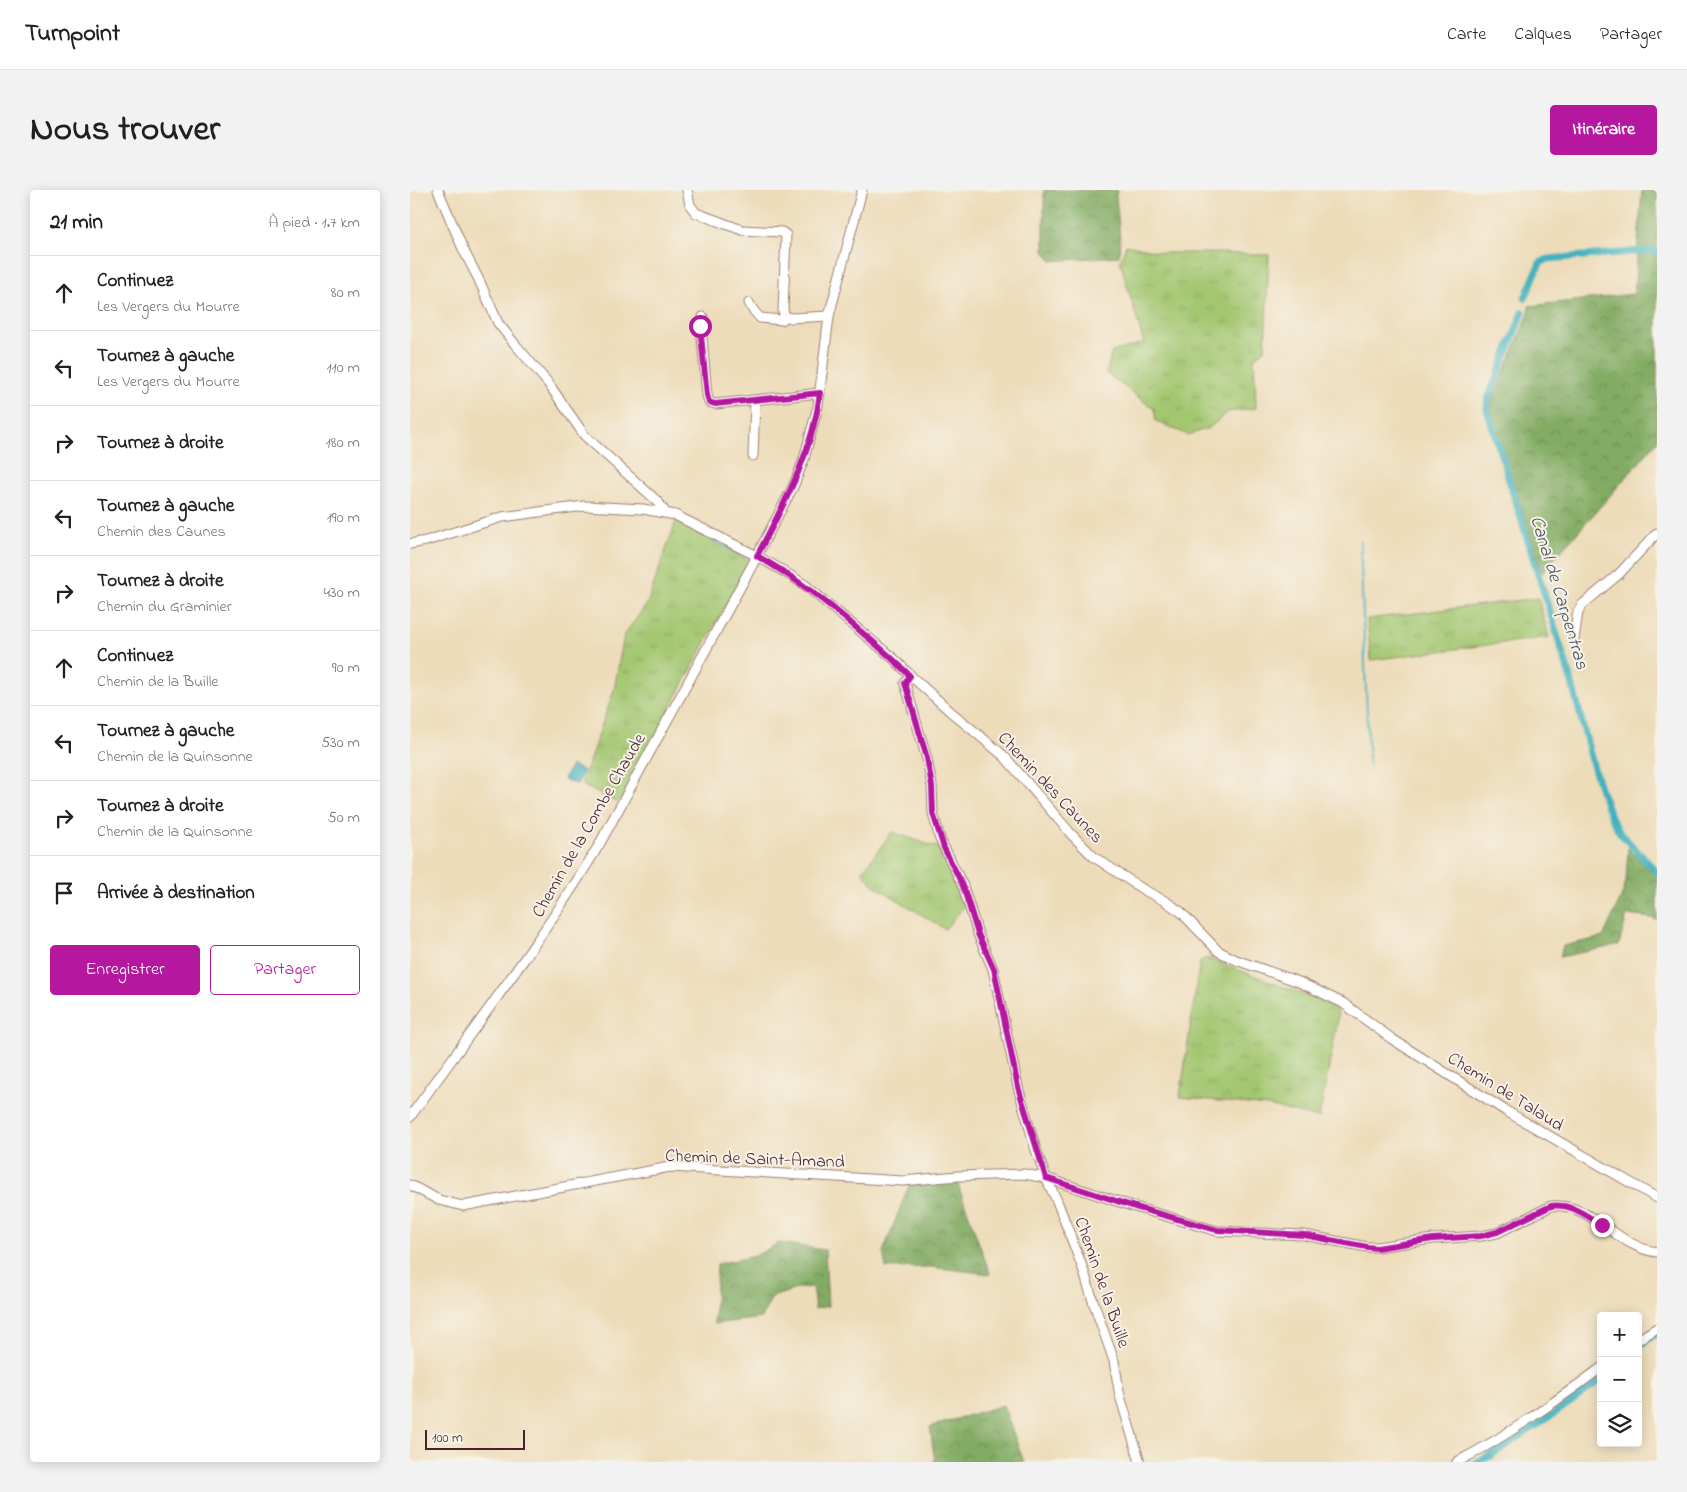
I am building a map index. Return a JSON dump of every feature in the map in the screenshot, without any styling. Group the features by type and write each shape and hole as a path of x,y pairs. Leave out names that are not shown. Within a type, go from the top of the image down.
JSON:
{"street":[{"path":"438,190 498,323 548,383 585,436 657,501 665,512"},
{"path":"687,190 690,205 696,213 742,230 782,232 786,235 783,311 785,316"},
{"name":"Chemin de la Combe Chaude","path":"410,1117 544,932 573,887 607,830 756,559 794,485 804,459 818,406 829,316 862,190"},
{"path":"749,303 760,318 782,320 785,316"},
{"path":"785,316 791,318 829,316"},
{"path":"703,317 700,326 709,402 715,404 820,393"},
{"path":"753,456 755,400"},
{"path":"410,544 426,541 502,517 572,507 616,507 665,512"},
{"name":"Chemin des Caunes","path":"665,512 687,520 756,559 785,572 812,591 894,659 910,676 1004,756 1072,835 1094,857 1181,912 1218,951 1226,956 1299,982 1343,1003"},
{"path":"1574,639 1578,612 1582,605 1619,574 1657,533"},
{"name":"Chemin de la Buille","path":"910,676 905,683 927,758 932,786 933,813 944,848 963,886 978,934 994,969 1018,1087 1046,1178 1082,1266 1114,1361 1120,1396 1140,1462"},
{"name":"Chemin de Talaud","path":"1343,1003 1392,1039 1506,1111 1657,1198"},
{"name":"Chemin de Saint-Amand","path":"410,1185 439,1200 464,1206 670,1167 903,1181 958,1176 1024,1174 1046,1178 1135,1207 1217,1230 1304,1235 1377,1248 1433,1239 1481,1236 1497,1232 1551,1206 1569,1206 1631,1243 1657,1252"},
{"path":"1642,1337 1657,1328"},
{"path":"1457,1462 1562,1397 1597,1371"}],"green space":[{"path":"1044,190 1117,190 1120,239 1119,256 1052,261 1044,251"},
{"path":"1642,190 1657,190 1657,442 1542,573 1490,410 1492,400 1529,313 1529,306 1634,294"},
{"path":"1126,245 1163,253 1269,255 1265,349 1254,358 1256,408 1228,412 1209,428 1188,435 1156,421 1154,409 1106,373 1112,352 1144,343 1120,261"},
{"path":"677,518 749,561 622,799 616,802 584,786 582,782 614,690 624,635 647,604"},
{"path":"1538,598 1549,637 1371,660 1367,619"},
{"path":"892,832 939,848 960,886 965,905 945,929 875,886 862,872"},
{"path":"1628,848 1657,877 1657,920 1627,915 1619,945 1560,957 1563,946 1603,937 1621,898 1626,882"},
{"path":"1207,958 1337,1007 1338,1020 1319,1118 1268,1106 1180,1097 1200,961"},
{"path":"956,1179 990,1274 931,1267 886,1268 883,1252 909,1185"},
{"path":"779,1243 825,1250 828,1306 815,1309 812,1287 799,1288 772,1297 761,1318 714,1324 717,1264 755,1256"},
{"path":"1003,1405 1024,1462 935,1462 930,1427"}],"water":[{"path":"571,765 584,771 578,783 575,784 564,779"}],"waterway":[{"name":"Canal de Carpentras","path":"1525,298 1540,263 1548,259 1643,251 1657,252"},
{"name":"Canal de Carpentras","path":"1523,312 1488,399 1487,409 1572,683 1602,794 1620,833 1657,872"},
{"path":"712,540 753,559"},
{"path":"1360,540 1369,765"},
{"path":"766,566 812,596"},
{"name":"Canal de Carpentras","path":"1653,1336 1657,1334"},
{"name":"Canal de Carpentras","path":"1642,1345 1649,1339"},
{"name":"Canal de Carpentras","path":"1477,1462 1490,1456 1597,1383"}],"route":[{"path":"700,326 709,402 715,404 820,393 804,459 794,485 757,556 805,585 894,659 910,676 905,683 927,758 932,786 933,813 940,839 963,886 978,934 994,969 1018,1087 1046,1178 1135,1207 1217,1230 1304,1235 1355,1246 1377,1248 1433,1239 1481,1236 1497,1232 1551,1206 1560,1205 1569,1206 1602,1225"}]}
